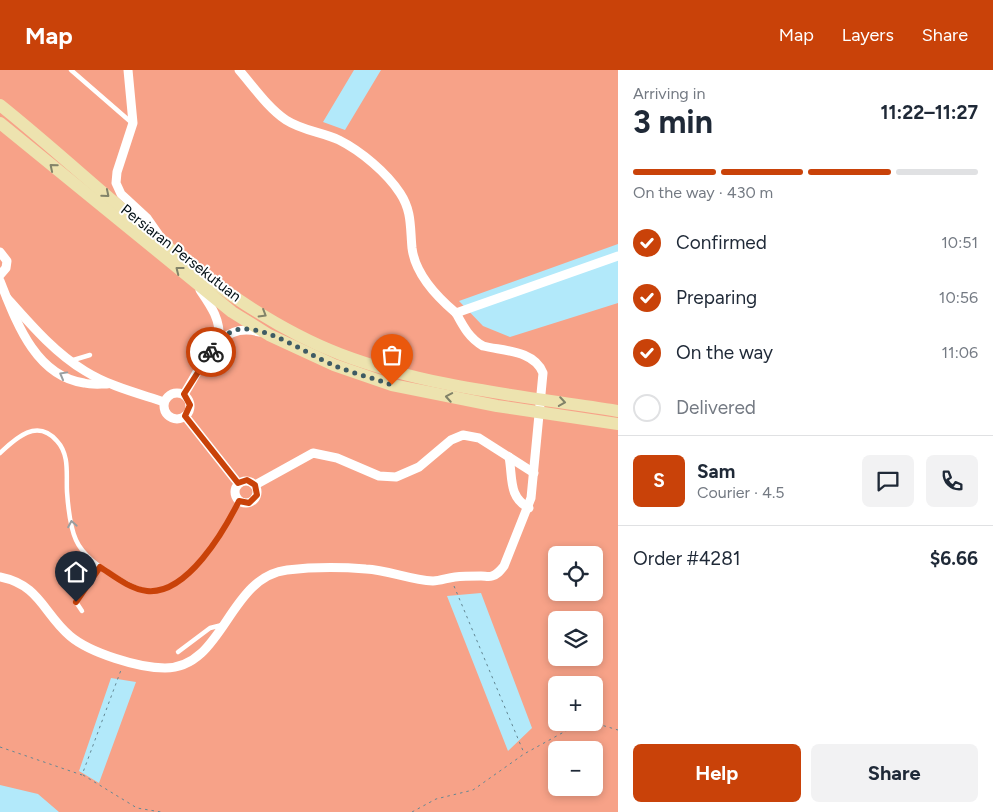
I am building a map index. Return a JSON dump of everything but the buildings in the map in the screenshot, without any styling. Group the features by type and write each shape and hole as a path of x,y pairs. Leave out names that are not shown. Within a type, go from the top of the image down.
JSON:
{"main road":[{"name":"Persiaran Persekutuan","path":"0,105 163,241 240,300 302,337 340,354 434,382 618,411"},
{"name":"Persiaran Persekutuan","path":"0,123 195,283 232,312 269,335 334,365 392,385 497,406 618,424"}],"street":[{"path":"128,70 133,124 117,172 116,183 121,194 147,218 163,241"},
{"path":"0,577 23,584 32,591 64,630 83,646 106,656 165,668 180,664 202,651 224,624 244,594 253,585 263,578 285,570 326,567 360,568 432,581 491,576 498,573 504,566 528,508 534,473 541,368 537,363 522,354 482,346 465,330 456,313 442,301 416,262 412,250 411,220 400,192 379,170 339,140 302,129 278,114 239,70"},
{"path":"0,252 7,262 6,268 0,275"},
{"path":"456,313 618,256"},
{"path":"0,281 16,321 32,349 49,366 65,377 84,383 110,384"},
{"path":"195,283 215,313 220,331 219,340"},
{"path":"7,298 70,361 110,384 164,402"},
{"path":"184,394 219,340 235,330 244,329 269,335"},
{"path":"172,393 184,394 190,405 185,416 180,419 170,417 165,413 164,402 172,393"},
{"path":"185,416 238,483"},
{"path":"255,485 312,453 337,458 379,476 396,477 419,467 452,440 463,434 479,438 534,473"},
{"path":"509,458 512,489 516,499 528,508"},
{"path":"247,480 255,485 257,495 254,500 244,503 239,501 234,492 238,483 247,480"}],"lane":[{"path":"71,70 133,124"},
{"path":"70,361 90,356"},
{"path":"0,453 15,438 26,431 46,432 57,440 66,459 67,493 75,538 84,552 100,567 139,589 149,591 170,586 192,570 201,560 239,501"},
{"path":"82,611 76,602 100,567"},
{"path":"178,652 210,628 224,624"}],"path":[{"path":"450,578 524,754"},
{"path":"82,775 125,660"},
{"path":"603,726 618,730"},
{"path":"412,812 436,800 473,790 524,754 566,731"},
{"path":"0,747 82,775 137,808 161,812"}],"shaded area":[{"path":"0,70 354,70 323,122 345,130 381,70 618,70 618,244 459,301 483,326 510,337 618,303 618,812 59,812 38,794 0,785","holes":["481,593 532,728 508,751 447,596","111,678 136,682 99,783 79,771"]}],"way so far":[{"path":"211,352 219,340 226,334 235,330 250,330 269,335 334,365 392,385"}],"route":[{"path":"76,602 100,567 127,584 149,591 170,586 182,580 201,560 239,501 249,503 257,495 257,490 252,482 247,480 238,483 185,416 189,411 190,405 189,398 184,394 211,352"}]}
